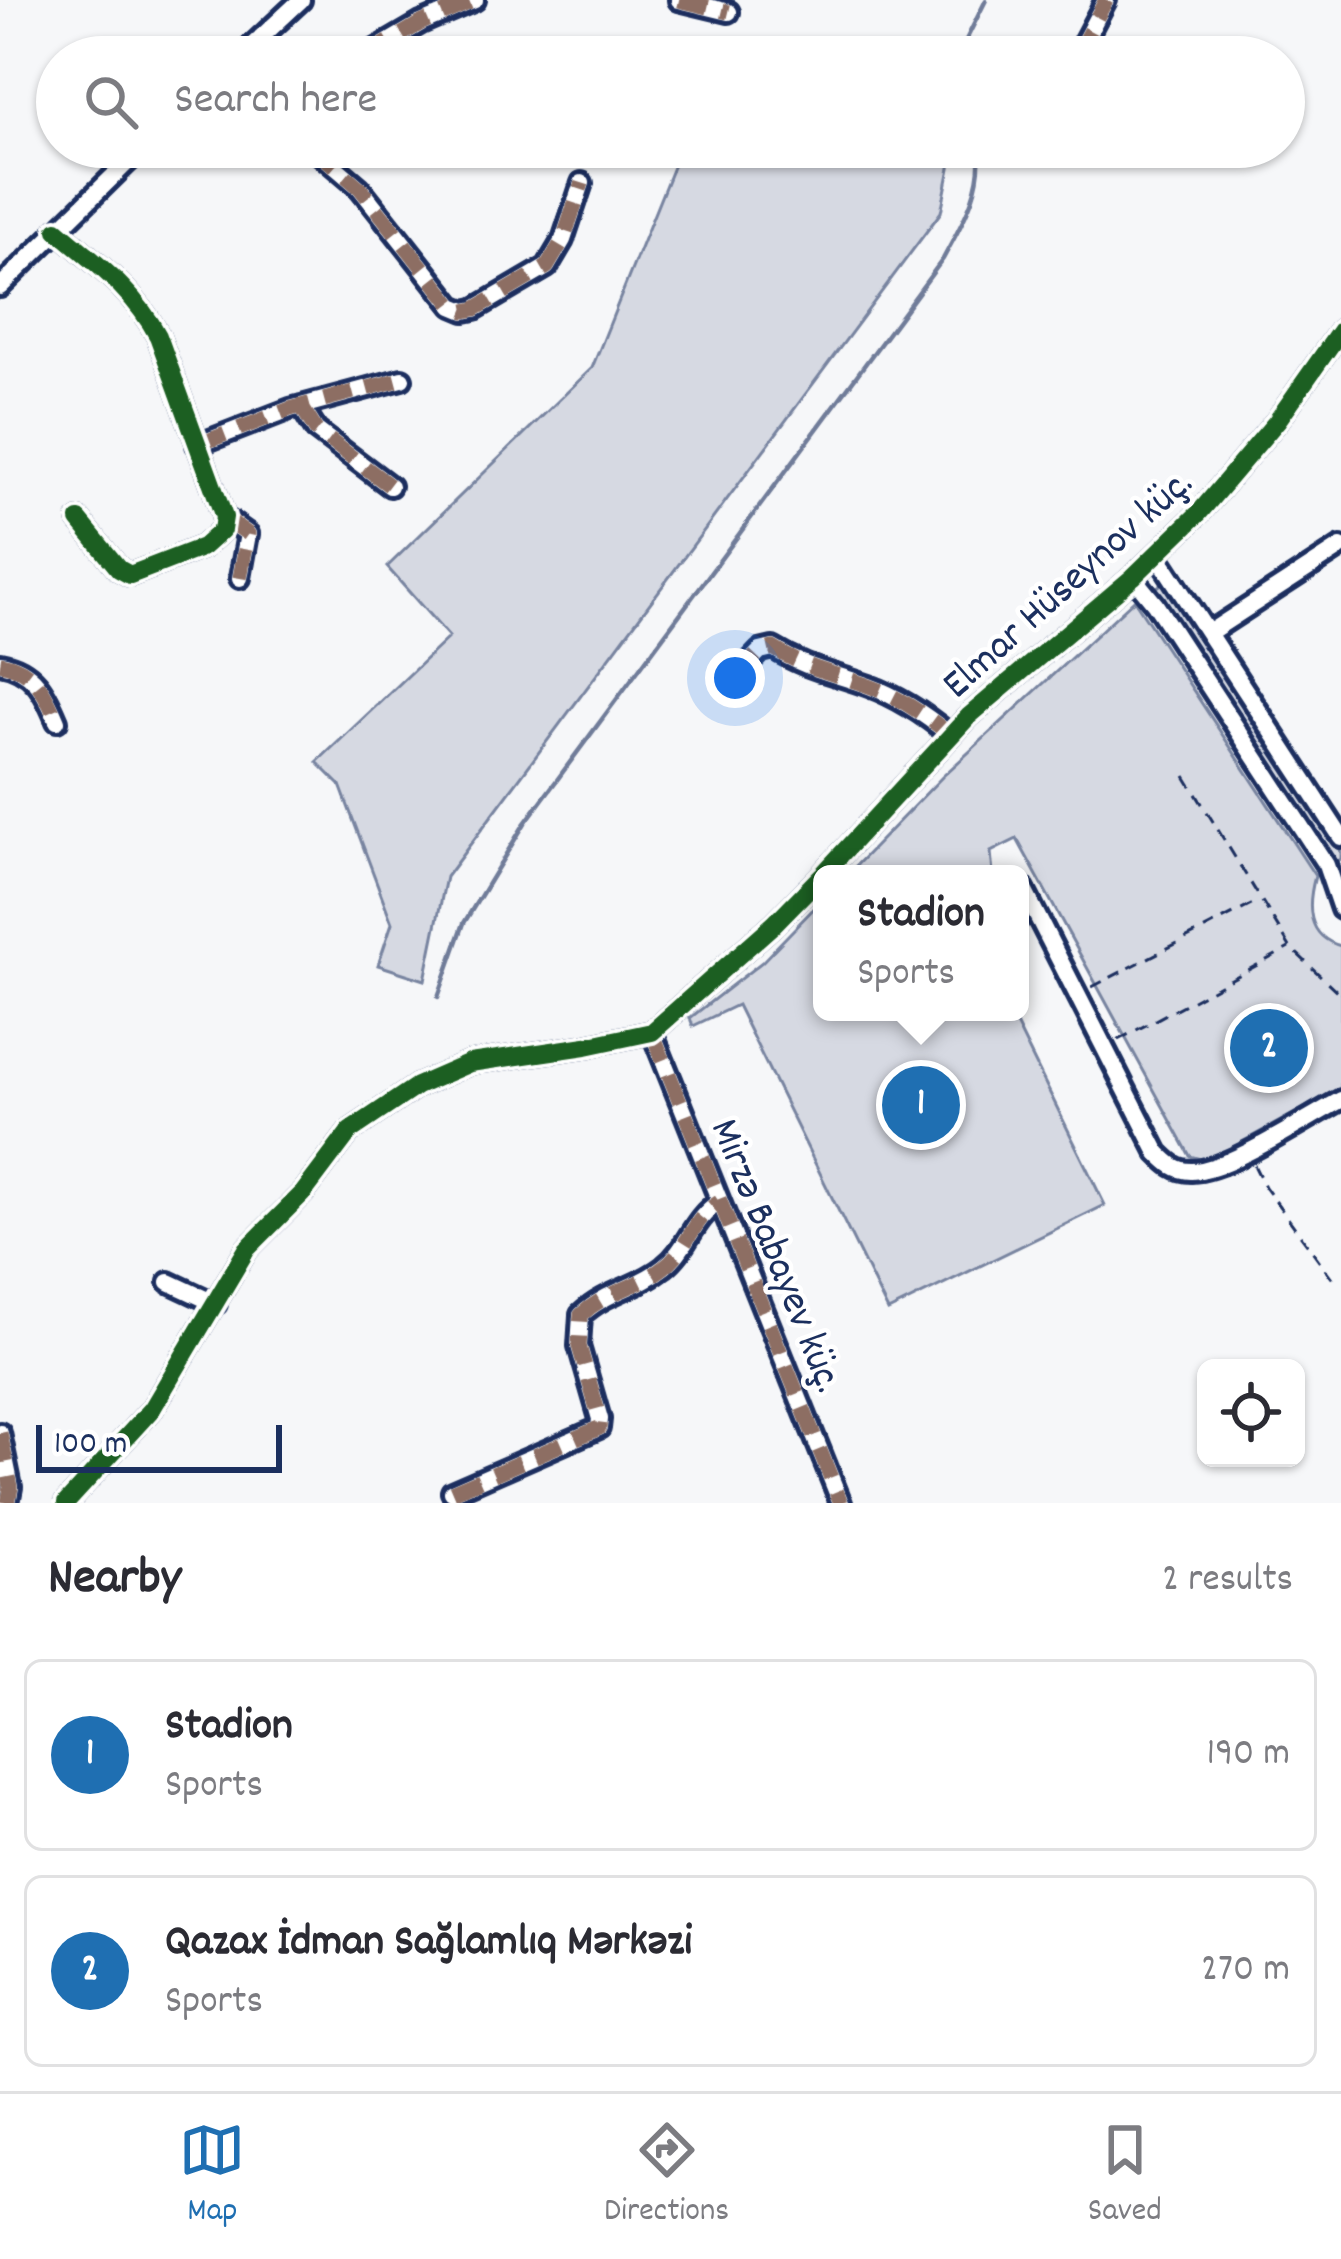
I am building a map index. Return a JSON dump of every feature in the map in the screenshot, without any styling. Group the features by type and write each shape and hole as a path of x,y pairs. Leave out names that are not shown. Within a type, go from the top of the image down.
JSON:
{"street":[{"path":"262,36 301,0"},
{"path":"399,36 475,0"},
{"path":"680,0 729,12"},
{"path":"1087,36 1106,0"},
{"path":"0,287 121,168"},
{"path":"337,168 360,188 453,306 465,311 547,267 563,240 582,183"},
{"path":"57,230 145,310 224,517 223,530 203,547 130,574 119,569 79,520"},
{"name":"Elmar Hüseynov küç.","path":"830,865 990,696 1133,578 1237,472 1341,329"},
{"path":"197,445 302,406 402,379"},
{"path":"302,406 316,430 390,485"},
{"path":"224,517 248,534 240,578"},
{"path":"1210,632 1341,547"},
{"path":"1157,555 1341,837"},
{"path":"1133,578 1155,604 1321,858 1341,909"},
{"path":"734,676 760,651 773,648 812,670 878,690 950,735"},
{"path":"0,663 32,678 44,690 57,721"},
{"name":"Elmar Hüseynov küç.","path":"66,1503 152,1409 259,1234 304,1192 350,1131 389,1103 470,1063 652,1032 813,883"},
{"path":"1341,892 1341,909"},
{"path":"1029,900 1158,1153 1171,1166 1186,1172 1205,1170 1341,1100"},
{"name":"Mirzə Babayev küç.","path":"652,1032 841,1503"},
{"path":"452,1492 599,1428 579,1346 581,1315 610,1292 667,1266 702,1213 719,1202"},
{"path":"169,1282 216,1304"},
{"path":"0,1433 11,1487 8,1503"}],"path":[{"path":"1185,776 1290,947 1341,995"},
{"path":"1076,994 1261,900"},
{"path":"1104,1047 1290,947"},
{"path":"1247,1151 1265,1187 1335,1282"}],"shaded area":[{"path":"673,168 950,168 941,212 446,877 425,980 378,965 392,923 340,785 317,762 449,637 387,567 592,368"},
{"path":"1167,580 1341,852 1341,859 1333,864 1156,588"},
{"path":"1134,600 1315,876 1311,898 1315,928 1341,946 1341,1088 1207,1161 1190,1156 1017,839 991,852 992,865 857,865 942,777"},
{"path":"813,909 813,1021 1014,1021 1105,1205 888,1311 737,1005 693,1026 690,1018 762,962"}],"waterway":[{"path":"968,36 986,0"},
{"path":"438,997 464,923 525,823 943,259 975,191 979,168"}],"marked path":[{"path":"399,36 475,0"},
{"path":"679,0 729,12"},
{"path":"1087,36 1106,0"},
{"path":"337,168 360,188 453,306 465,311 547,267 563,240 582,183"},
{"path":"197,445 290,409 402,379"},
{"path":"301,406 316,430 390,486"},
{"path":"224,517 248,534 240,578"},
{"path":"735,677 760,651 773,648 891,695 950,735"},
{"path":"0,663 37,683 57,721"},
{"path":"652,1032 841,1503"},
{"path":"452,1492 599,1428 579,1346 581,1315 664,1267 719,1202"},
{"path":"0,1433 11,1487 8,1503"}],"cycle path":[{"path":"57,230 126,291 158,336 224,517 222,530 203,547 130,575 119,569 79,520"},
{"path":"831,865 969,716 1133,577 1199,513 1277,421 1341,330"},
{"path":"66,1503 152,1409 247,1249 304,1192 350,1131 417,1086 470,1063 652,1032 813,884"}],"place":[{"name":"Qazax İdman Sağlamlıq Mərkəzi","path":"1269,1048"},
{"name":"Stadion","path":"921,1105"}]}
